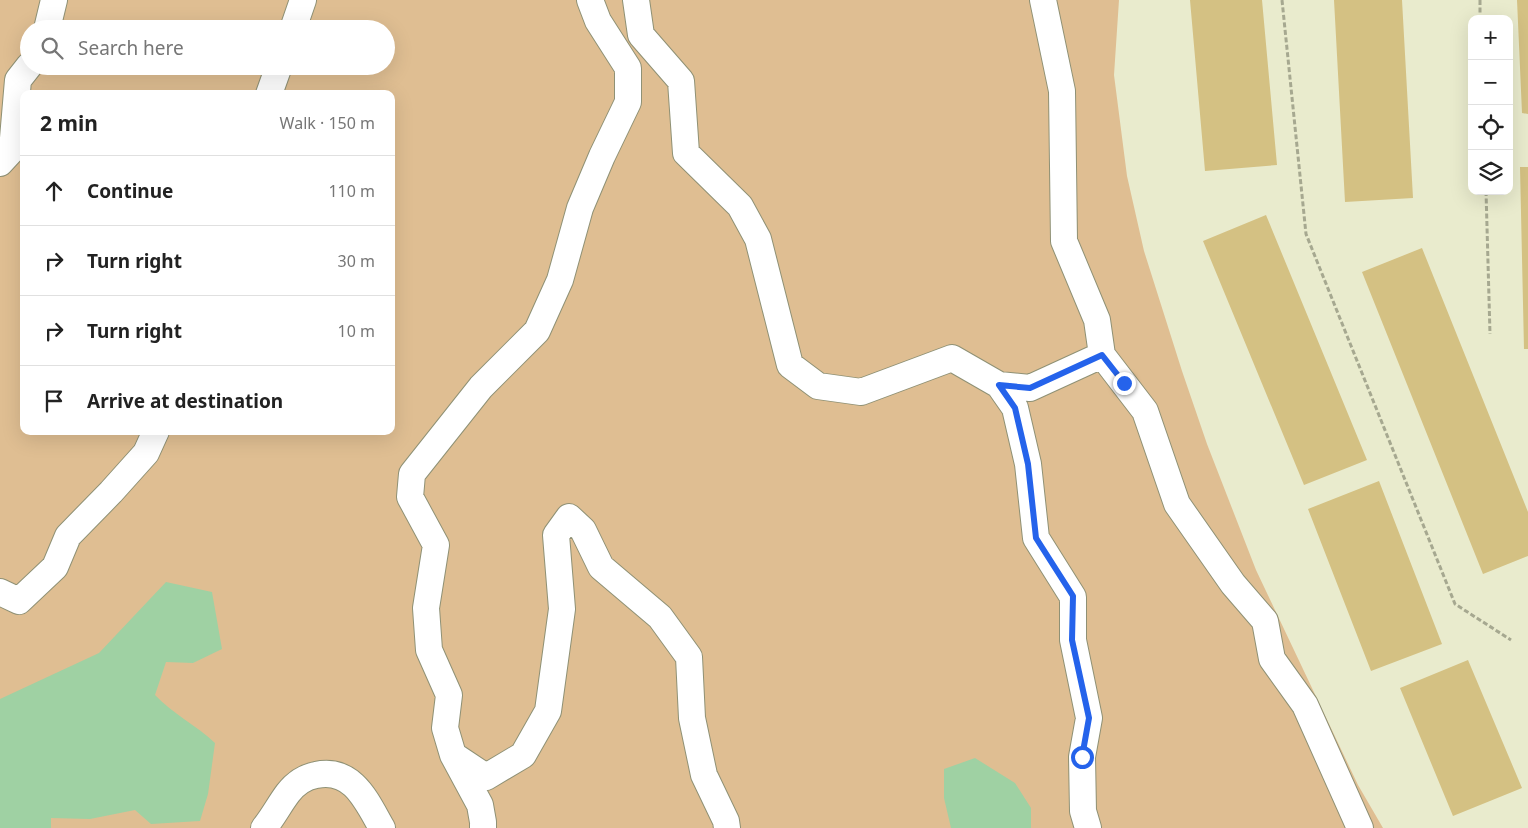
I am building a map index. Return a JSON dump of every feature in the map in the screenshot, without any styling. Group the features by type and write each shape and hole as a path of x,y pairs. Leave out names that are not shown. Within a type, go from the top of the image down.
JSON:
{"lane":[{"path":"49,20 54,0"},
{"path":"296,20 303,0"},
{"path":"483,828 480,805 453,755 445,728 449,695 429,650 426,608 436,545 410,497 412,474 481,387 537,331 560,280 580,208 628,102 628,68 598,21 590,0"},
{"path":"636,0 641,36 681,81 686,153 740,206 758,239 790,365 818,386 861,392 952,358 999,385 1030,388 1102,355"},
{"path":"1043,0 1062,91 1064,241 1097,320 1102,355 1146,411 1177,504 1233,584 1265,621 1272,658 1305,705 1360,828"},
{"path":"0,163 12,150 18,80 22,75"},
{"path":"270,90 276,75"},
{"path":"999,385 1015,408 1028,464 1036,538 1073,596 1072,640 1089,718 1082,757 1083,811 1088,828"},
{"path":"0,592 19,600 55,566 68,536 146,453 154,435"},
{"path":"453,755 486,777 523,754 548,711 562,609 556,534 569,517 584,530 601,567 660,616 689,657 692,718 704,775 726,821 727,828"},
{"path":"264,828 288,793 297,784 308,777 320,774 340,776 349,781 364,796 382,828"}],"path":[{"path":"1282,0 1306,234 1455,604 1511,640"},
{"path":"1480,0 1480,15"},
{"path":"1486,195 1490,334"}],"shaded area":[{"path":"0,0 1119,0 1114,75 1127,176 1144,251 1182,371 1207,444 1256,570 1358,785 1383,828 0,828"},
{"path":"166,582 212,592 222,649 193,663 166,662 155,695 215,743 208,794 200,821 151,824 135,810 90,819 51,818 51,828 0,828 0,699 99,653"},
{"path":"975,758 1015,783 1031,808 1031,828 951,828 944,798 944,769"}],"building":[{"path":"1190,0 1262,0 1277,165 1205,171"},
{"path":"1334,0 1402,0 1413,198 1345,202"},
{"path":"1517,0 1528,0 1528,114 1522,113"},
{"path":"1520,167 1528,167 1528,349 1524,349"},
{"path":"1266,215 1367,460 1304,485 1203,241"},
{"path":"1422,248 1528,512 1528,556 1483,574 1362,272"},
{"path":"1379,481 1442,644 1371,671 1308,509"},
{"path":"1468,660 1522,788 1453,816 1400,688"}],"route":[{"path":"1082,757 1089,718 1072,640 1073,596 1036,538 1028,464 1015,408 999,385 1030,388 1102,355 1124,383"}]}
